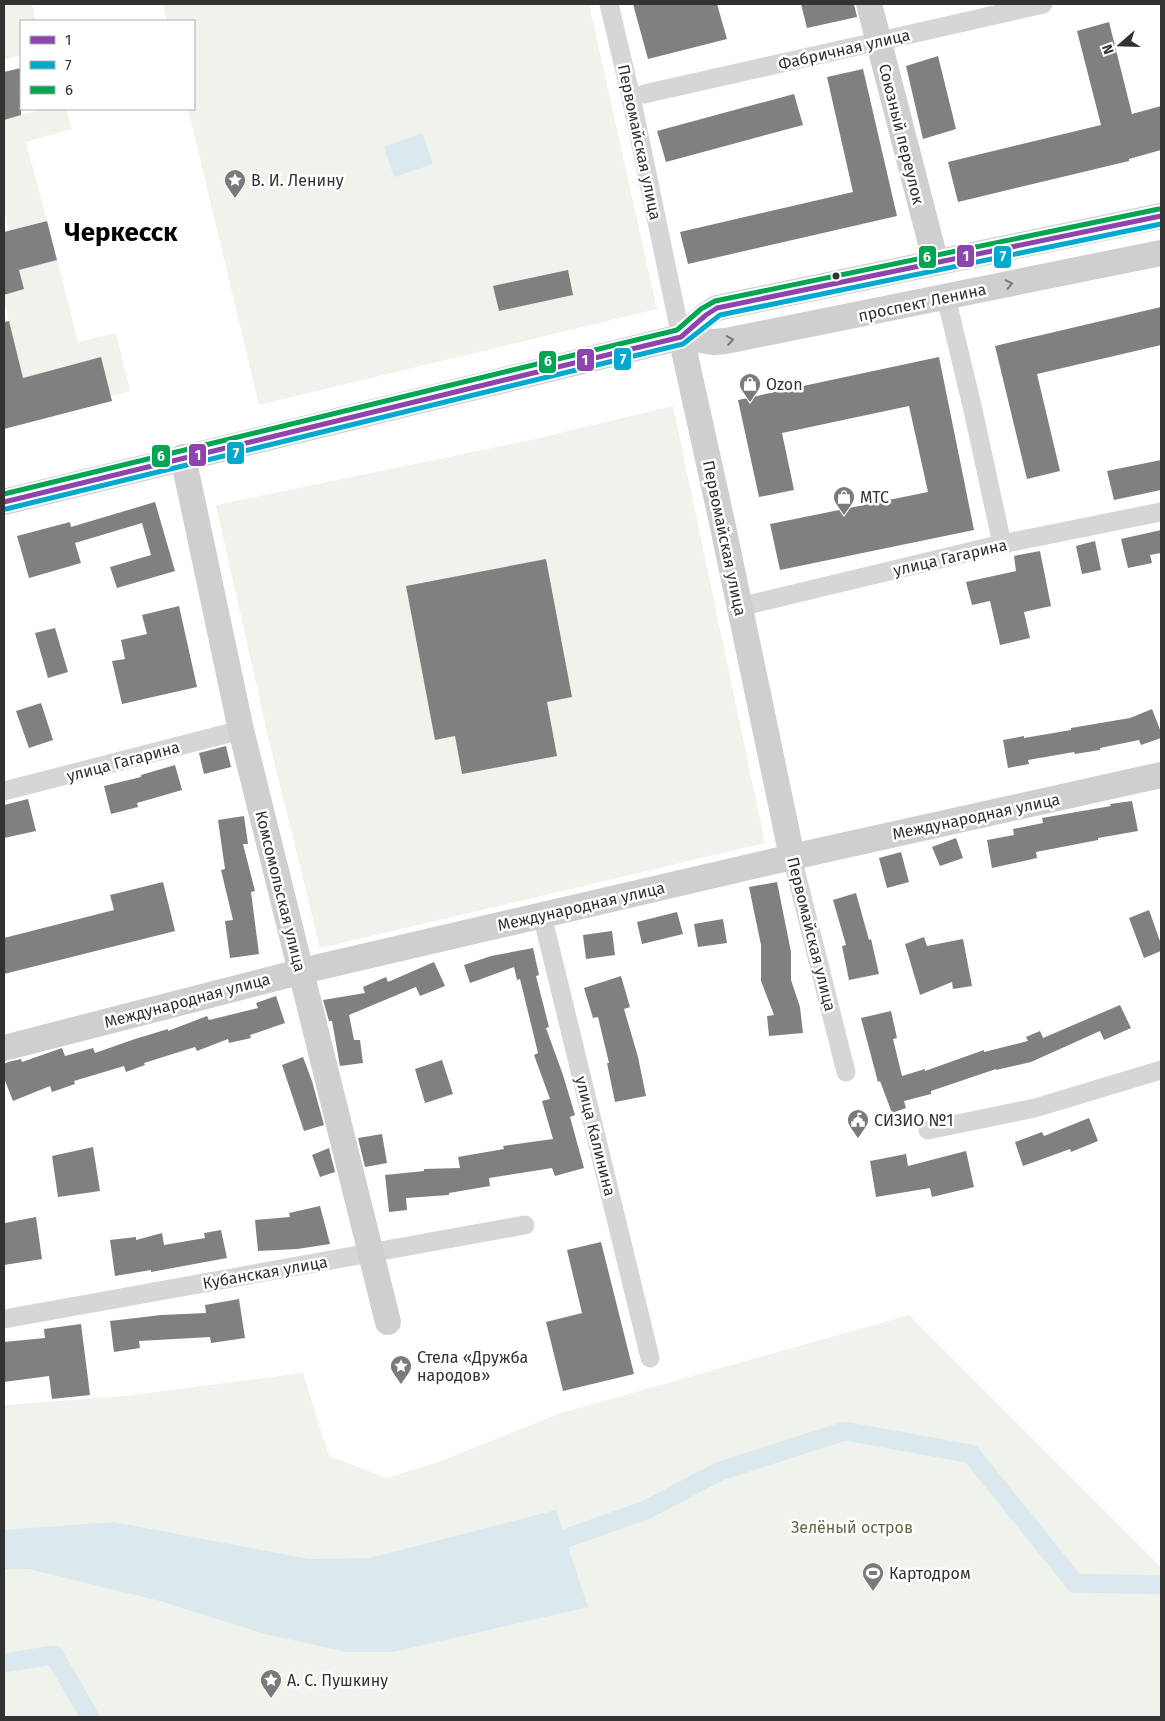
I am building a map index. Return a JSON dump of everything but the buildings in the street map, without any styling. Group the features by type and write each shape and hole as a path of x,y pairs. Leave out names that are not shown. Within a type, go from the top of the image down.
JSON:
{"main road":[{"name":"Союзный переулок","path":"869,4 936,263"},
{"name":"проспект Ленина","path":"681,337 706,314 717,308 1161,216"},
{"name":"проспект Ленина","path":"4,502 681,337 713,342 726,341 1161,253"},
{"name":"Первомайская улица","path":"681,337 792,857"},
{"name":"Комсомольская улица","path":"183,457 241,730 388,1322"},
{"name":"Международная улица","path":"4,1048 301,971 792,857 1161,776"}],"street":[{"name":"Первомайская улица","path":"609,4 631,97 681,337"},
{"name":"Фабричная улица","path":"644,94 806,59 1043,4"},
{"path":"946,297 1002,544"},
{"name":"улица Гагарина","path":"740,607 1002,544 1161,512"},
{"name":"улица Гагарина","path":"4,791 241,730"},
{"name":"Первомайская улица","path":"792,857 846,1072"},
{"name":"улица Калинина","path":"542,915 650,1358"},
{"path":"928,1130 1035,1108 1161,1070"},
{"name":"Кубанская улица","path":"4,1319 526,1225"}],"green space":[{"path":"32,4 36,20 20,20 20,55 4,60 4,6"},
{"path":"163,4 589,4 657,309 259,405 188,110 195,110 195,20 167,20"},
{"path":"66,110 72,129 26,142 47,221 9,231 4,210 4,119 36,111"},
{"path":"57,260 78,342 116,333 130,391 111,396 101,358 23,378 4,302 4,295 24,289 19,270"},
{"path":"673,406 765,843 320,948 266,728 216,505 526,441"},
{"name":"Зелёный остров","path":"909,1315 1161,1567 1161,1717 4,1717 4,1405 126,1396 303,1373 329,1456 387,1478 441,1461 561,1413"}],"shaded area":[{"path":"422,133 433,164 394,177 384,147"},
{"path":"556,1510 588,1607 393,1652 347,1652 265,1634 160,1601 29,1569 4,1569 4,1530 114,1522 309,1559 370,1558"}],"waterway":[{"path":"541,1547 646,1510 720,1471 845,1431 971,1454 1075,1583 1161,1585"},
{"path":"4,1663 54,1655 90,1717"}],"transit line":[{"name":"6","path":"4,494 677,330 701,309 715,301 1159,209"},
{"name":"1","path":"4,502 681,337 717,308 1161,216"},
{"name":"7","path":"6,509 683,344 720,315 1161,224"}],"place":[{"name":"В. И. Ленину","path":"235,199"},
{"name":"Ozon","path":"750,403"},
{"name":"МТС","path":"844,516"},
{"name":"СИЗИО №1","path":"858,1139"},
{"name":"Стела «Дружба народов»","path":"401,1385"},
{"name":"Картодром","path":"873,1592"},
{"name":"А. С. Пушкину","path":"271,1699"}],"district":[{"name":"Черкесск","path":"121,232"}]}
